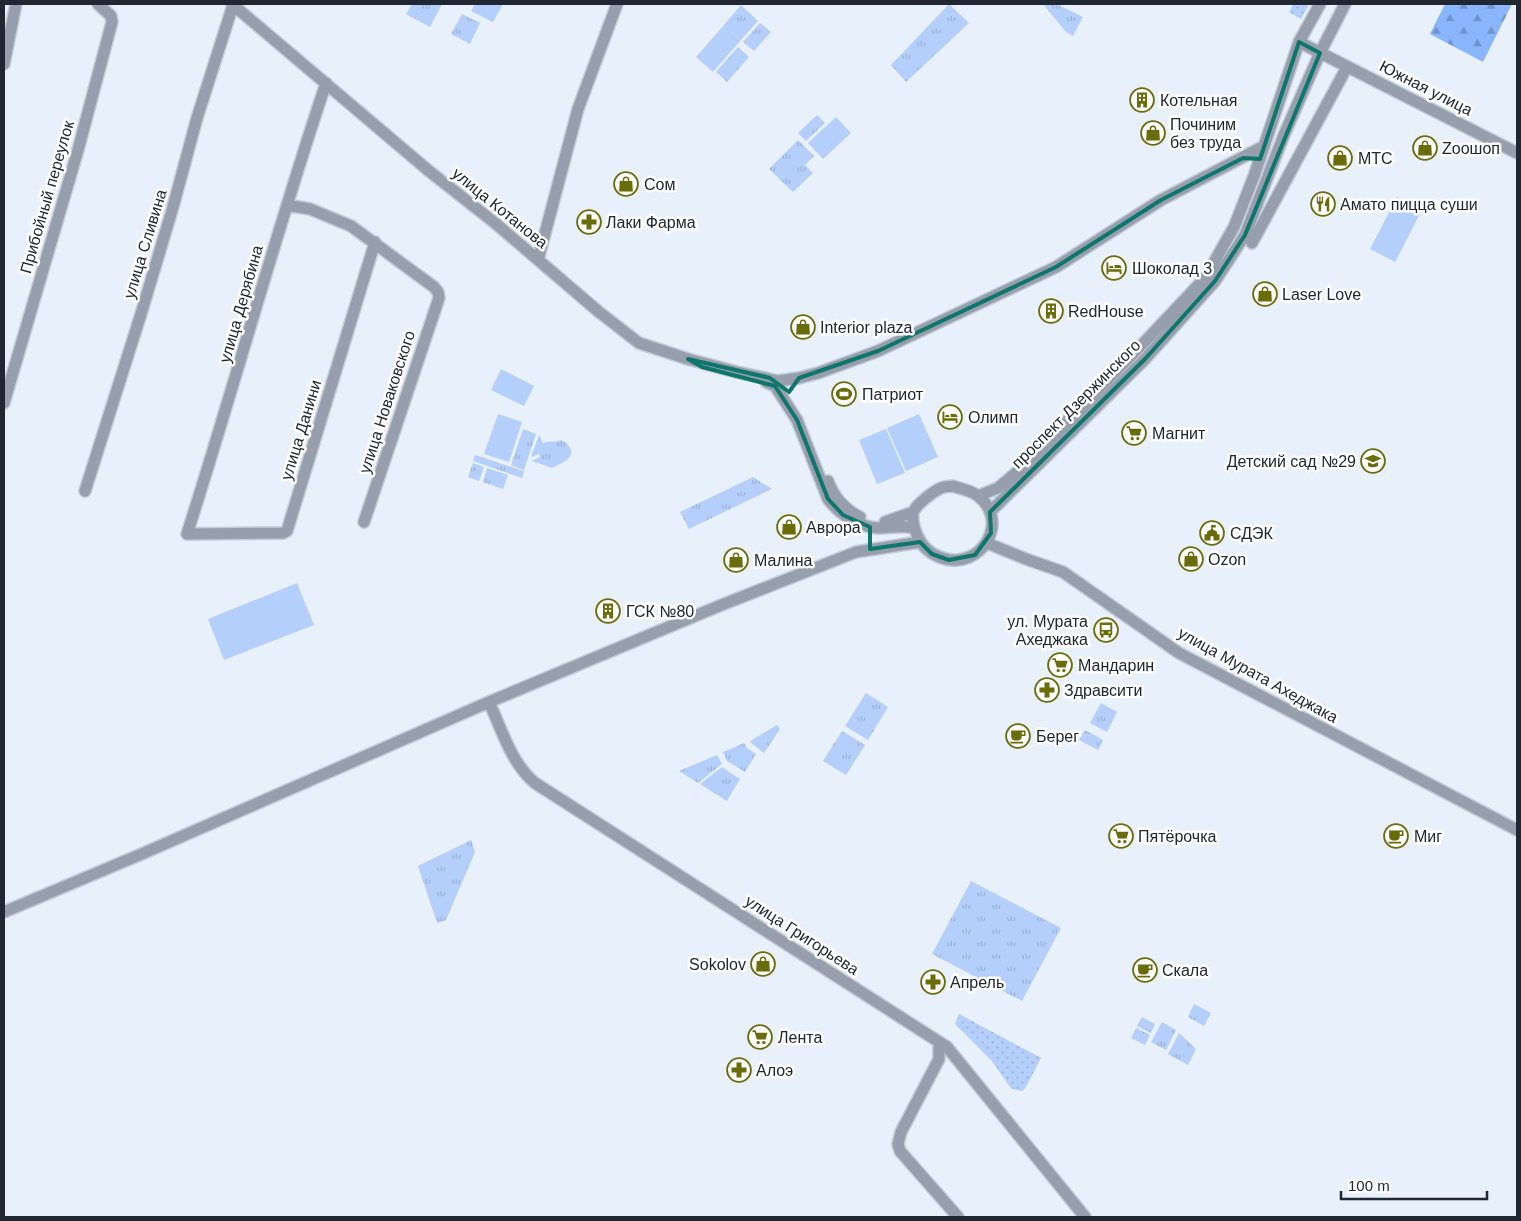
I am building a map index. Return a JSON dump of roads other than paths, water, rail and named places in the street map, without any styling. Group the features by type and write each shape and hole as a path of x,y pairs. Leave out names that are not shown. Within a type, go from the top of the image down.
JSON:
{"street":[{"path":"4,64 8,18 16,4"},
{"name":"Прибойный переулок","path":"4,403 78,150 112,22 112,16 98,4"},
{"name":"улица Котанова","path":"232,4 430,172 599,312 640,343 688,360 778,381"},
{"name":"улица Сливина","path":"85,491 173,207 197,118 232,4"},
{"path":"538,260 578,109 617,4"},
{"name":"проспект Дзержинского","path":"978,496 998,488 1017,472 1205,278 1234,227 1300,42 1320,4"},
{"name":"проспект Дзержинского","path":"990,512 1145,359 1215,281 1245,235 1284,135 1320,52 1344,4"},
{"path":"1300,42 1320,52"},
{"name":"Южная улица","path":"1320,52 1517,153"},
{"path":"1252,243 1347,67"},
{"name":"улица Дерябина","path":"187,534 223,424 287,205 326,82"},
{"path":"778,381 799,378 878,351 1056,267 1161,200 1264,146"},
{"path":"1243,158 1254,158 1258,163"},
{"path":"287,205 310,209 351,226 375,242"},
{"name":"улица Новаковского","path":"364,522 438,298 438,292 375,242"},
{"name":"улица Данини","path":"187,534 283,533 287,531 375,242"},
{"path":"688,360 702,367 728,375 765,382 775,386 797,420 828,499 843,515 870,527 907,526 914,528"},
{"path":"789,392 799,378"},
{"path":"778,381 789,392 831,490 840,502 855,514 872,522 891,521 913,512 928,496 943,487 953,486 970,491 985,503 990,512 991,528 987,543 975,555 958,561 932,554 920,542 912,522 913,512"},
{"path":"870,527 873,534 873,543 870,549"},
{"path":"4,912 489,702 719,606 856,552 920,542"},
{"name":"улица Мурата Ахеджака","path":"987,543 1063,572 1179,653 1517,828"},
{"name":"улица Григорьева","path":"489,702 515,759 527,776 535,783 947,1047 1085,1217"},
{"path":"939,1042 939,1059 901,1132 898,1144 900,1151 958,1217"}],"place":[{"name":"Котельная","path":"1142,100"},
{"name":"Починим без труда","path":"1153,133"},
{"name":"Zooшоп","path":"1425,148"},
{"name":"МТС","path":"1340,158"},
{"name":"Сом","path":"626,184"},
{"name":"Амато пицца суши","path":"1323,204"},
{"name":"Лаки Фарма","path":"589,222"},
{"name":"Шоколад 3","path":"1114,268"},
{"name":"Laser Love","path":"1265,294"},
{"name":"RedHouse","path":"1051,311"},
{"name":"Interior plaza","path":"803,327"},
{"name":"Патриот","path":"844,394"},
{"name":"Олимп","path":"950,417"},
{"name":"Магнит","path":"1134,433"},
{"name":"Детский сад №29","path":"1373,461"},
{"name":"Аврора","path":"789,527"},
{"name":"СДЭК","path":"1212,533"},
{"name":"Ozon","path":"1191,559"},
{"name":"Малина","path":"736,560"},
{"name":"ГСК №80","path":"608,611"},
{"name":"ул. Мурата Ахеджака","path":"1106,630"},
{"name":"Мандарин","path":"1060,665"},
{"name":"Здравсити","path":"1047,690"},
{"name":"Берег","path":"1018,736"},
{"name":"Пятёрочка","path":"1121,836"},
{"name":"Миг","path":"1396,836"},
{"name":"Sokolov","path":"763,964"},
{"name":"Скала","path":"1145,970"},
{"name":"Апрель","path":"933,982"},
{"name":"Лента","path":"760,1037"},
{"name":"Алоэ","path":"739,1070"}]}
